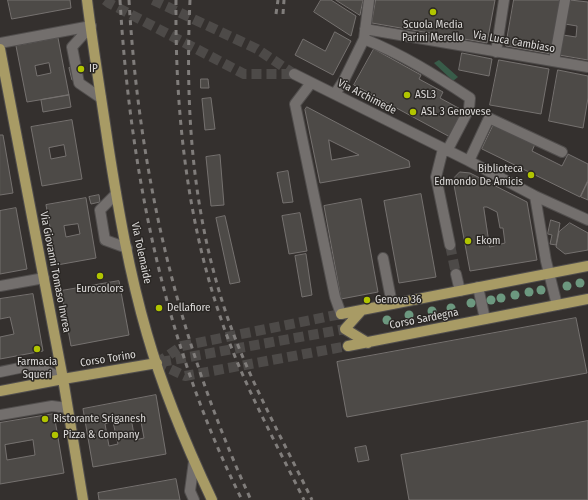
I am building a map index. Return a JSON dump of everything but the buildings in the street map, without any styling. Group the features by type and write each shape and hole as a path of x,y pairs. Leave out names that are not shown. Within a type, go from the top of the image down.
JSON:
{"main road":[{"name":"Via Tolemaide","path":"87,0 116,194 127,248 148,334 168,394 194,461 212,500"},
{"name":"Via Giovanni Tomaso Invrea","path":"0,50 63,379 83,500"},
{"name":"Corso Sardegna","path":"341,314 588,266"},
{"name":"Corso Sardegna","path":"348,346 588,299"},
{"path":"361,311 345,329 368,343"},
{"name":"Corso Torino","path":"0,391 157,363"}],"street":[{"path":"335,94 344,80 365,34 369,0"},
{"path":"496,52 504,0"},
{"path":"554,61 565,0"},
{"path":"0,43 91,26"},
{"path":"91,26 72,47 79,83 101,98"},
{"path":"365,34 376,44 433,74 470,98 469,109 445,150 436,177 450,245"},
{"name":"Via Luca Cambiaso","path":"365,34 496,52 588,67"},
{"name":"Via Archimede","path":"294,74 469,161 535,196 588,220"},
{"path":"311,83 295,104 335,297 341,314"},
{"path":"469,161 489,118 562,152"},
{"path":"116,194 100,210 106,240 127,248"},
{"path":"535,196 549,273 557,305"},
{"name":"Corso Sardegna","path":"383,258 392,304"},
{"path":"456,274 460,290"},
{"path":"0,286 44,278"},
{"path":"478,287 485,319"},
{"path":"0,372 24,367 45,370 63,379"},
{"path":"0,415 52,406 67,408"},
{"path":"194,461 190,492 194,500"}],"green space":[{"path":"439,60 458,77 453,81 434,63"}],"tunnel":[{"path":"105,0 244,74 294,74"},
{"path":"153,0 257,49 294,74"},
{"path":"450,245 456,274"},
{"path":"157,363 182,346 341,314"},
{"path":"161,362 345,329"},
{"path":"157,363 185,376 348,346"}],"railway":[{"path":"120,0 132,129 156,256 172,319 192,381 215,441 242,500"},
{"path":"129,0 134,65 142,130 166,256 183,318 203,379 225,440 251,500"},
{"path":"176,0 176,40 181,121 185,161 199,241 209,280 229,342 249,388 304,500"},
{"path":"190,0 190,121 199,199 215,277 227,316 245,363 312,500"},
{"path":"276,14 278,0"},
{"path":"283,14 284,0"}],"place":[{"name":"Scuola Media Parini Merello","path":"433,12"},
{"name":"IP","path":"81,69"},
{"name":"ASL3","path":"407,95"},
{"name":"ASL 3 Genovese","path":"413,112"},
{"name":"Biblioteca Edmondo De Amicis","path":"531,175"},
{"name":"Ekom","path":"468,241"},
{"name":"Eurocolors","path":"100,276"},
{"name":"Genova 36","path":"367,300"},
{"name":"Dellafiore","path":"159,308"},
{"name":"Farmacia Squeri","path":"37,349"},
{"name":"Ristorante Sriganesh","path":"45,419"},
{"name":"Pizza & Company","path":"55,435"}]}
